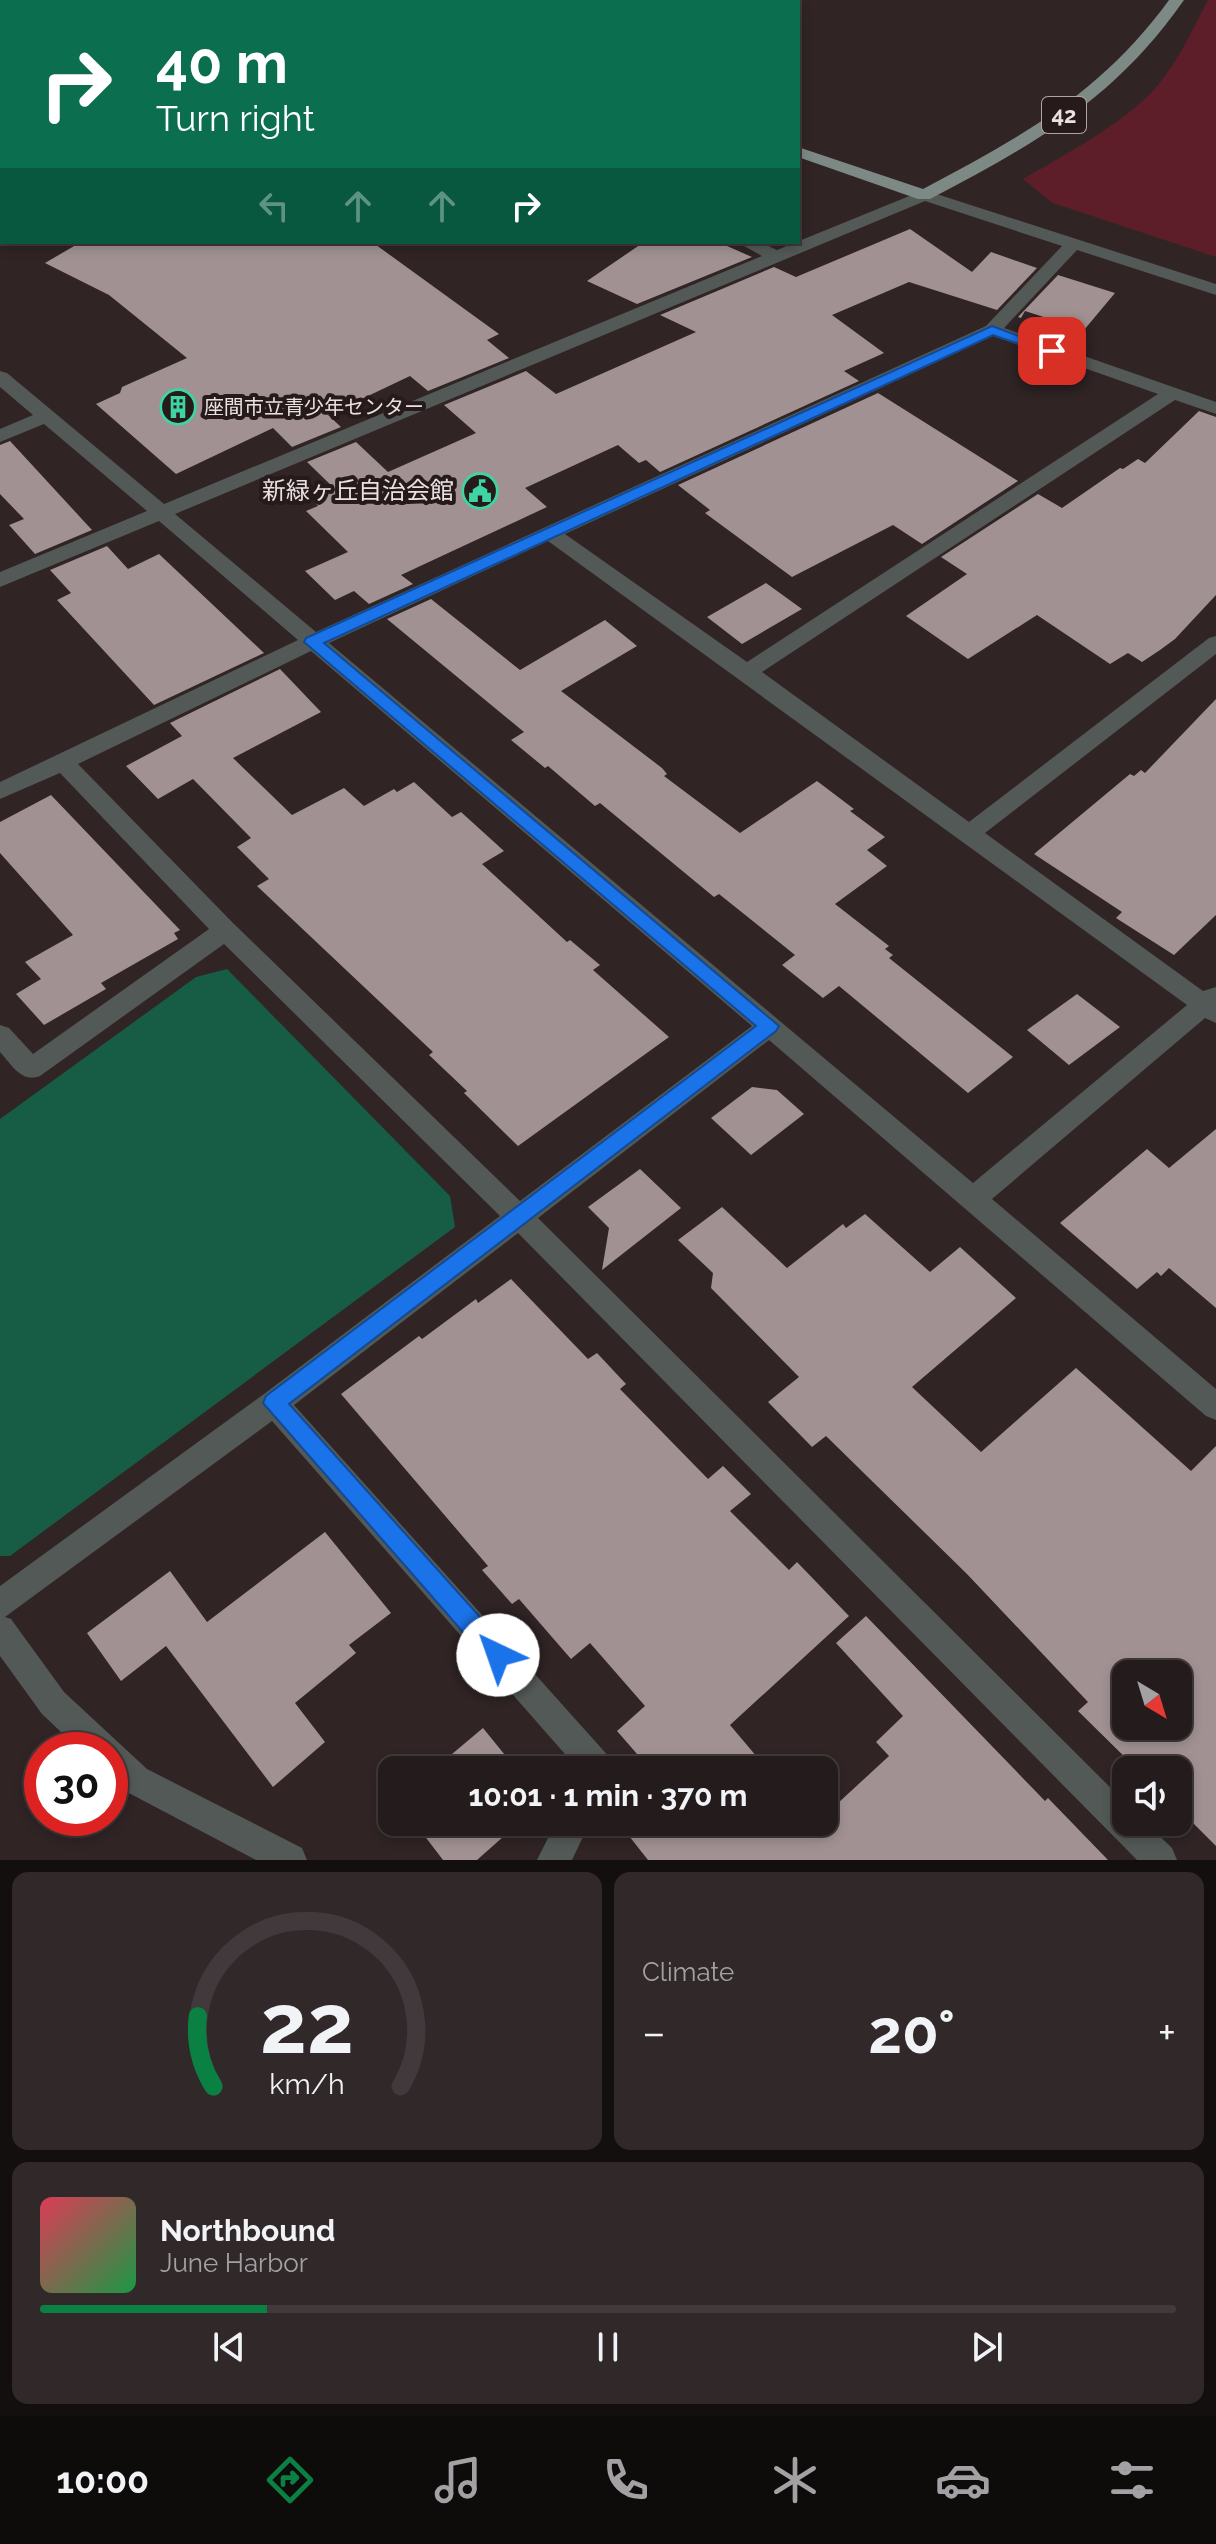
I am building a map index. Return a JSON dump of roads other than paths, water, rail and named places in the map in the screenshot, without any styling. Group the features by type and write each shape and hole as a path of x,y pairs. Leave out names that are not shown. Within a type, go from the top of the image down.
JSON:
{"main road":[{"name":"42","path":"924,195 1045,131 1138,52 1177,0"},
{"path":"800,153 924,195"}],"street":[{"path":"0,580 924,195 1216,290"},
{"path":"750,244 779,257"},
{"path":"0,791 312,642 992,330 1073,244"},
{"path":"992,330 1216,408"},
{"path":"0,377 770,1026 1216,1407"},
{"path":"747,672 1173,393"},
{"path":"0,436 45,417"},
{"path":"550,533 1213,1005 973,1199"},
{"path":"970,833 1216,643"},
{"path":"63,762 225,930 518,1216 1160,1860"},
{"path":"0,1035 31,1069 225,930"},
{"path":"0,1604 274,1403 770,1026"},
{"path":"274,1403 588,1756"},
{"path":"0,1630 53,1703 84,1732"},
{"path":"128,1772 136,1780 290,1860"},
{"path":"554,1860 567,1836"}],"place":[{"name":"座間市立青少年センター","path":"178,407"},
{"name":"新緑ヶ丘自治会館","path":"480,491"}]}
